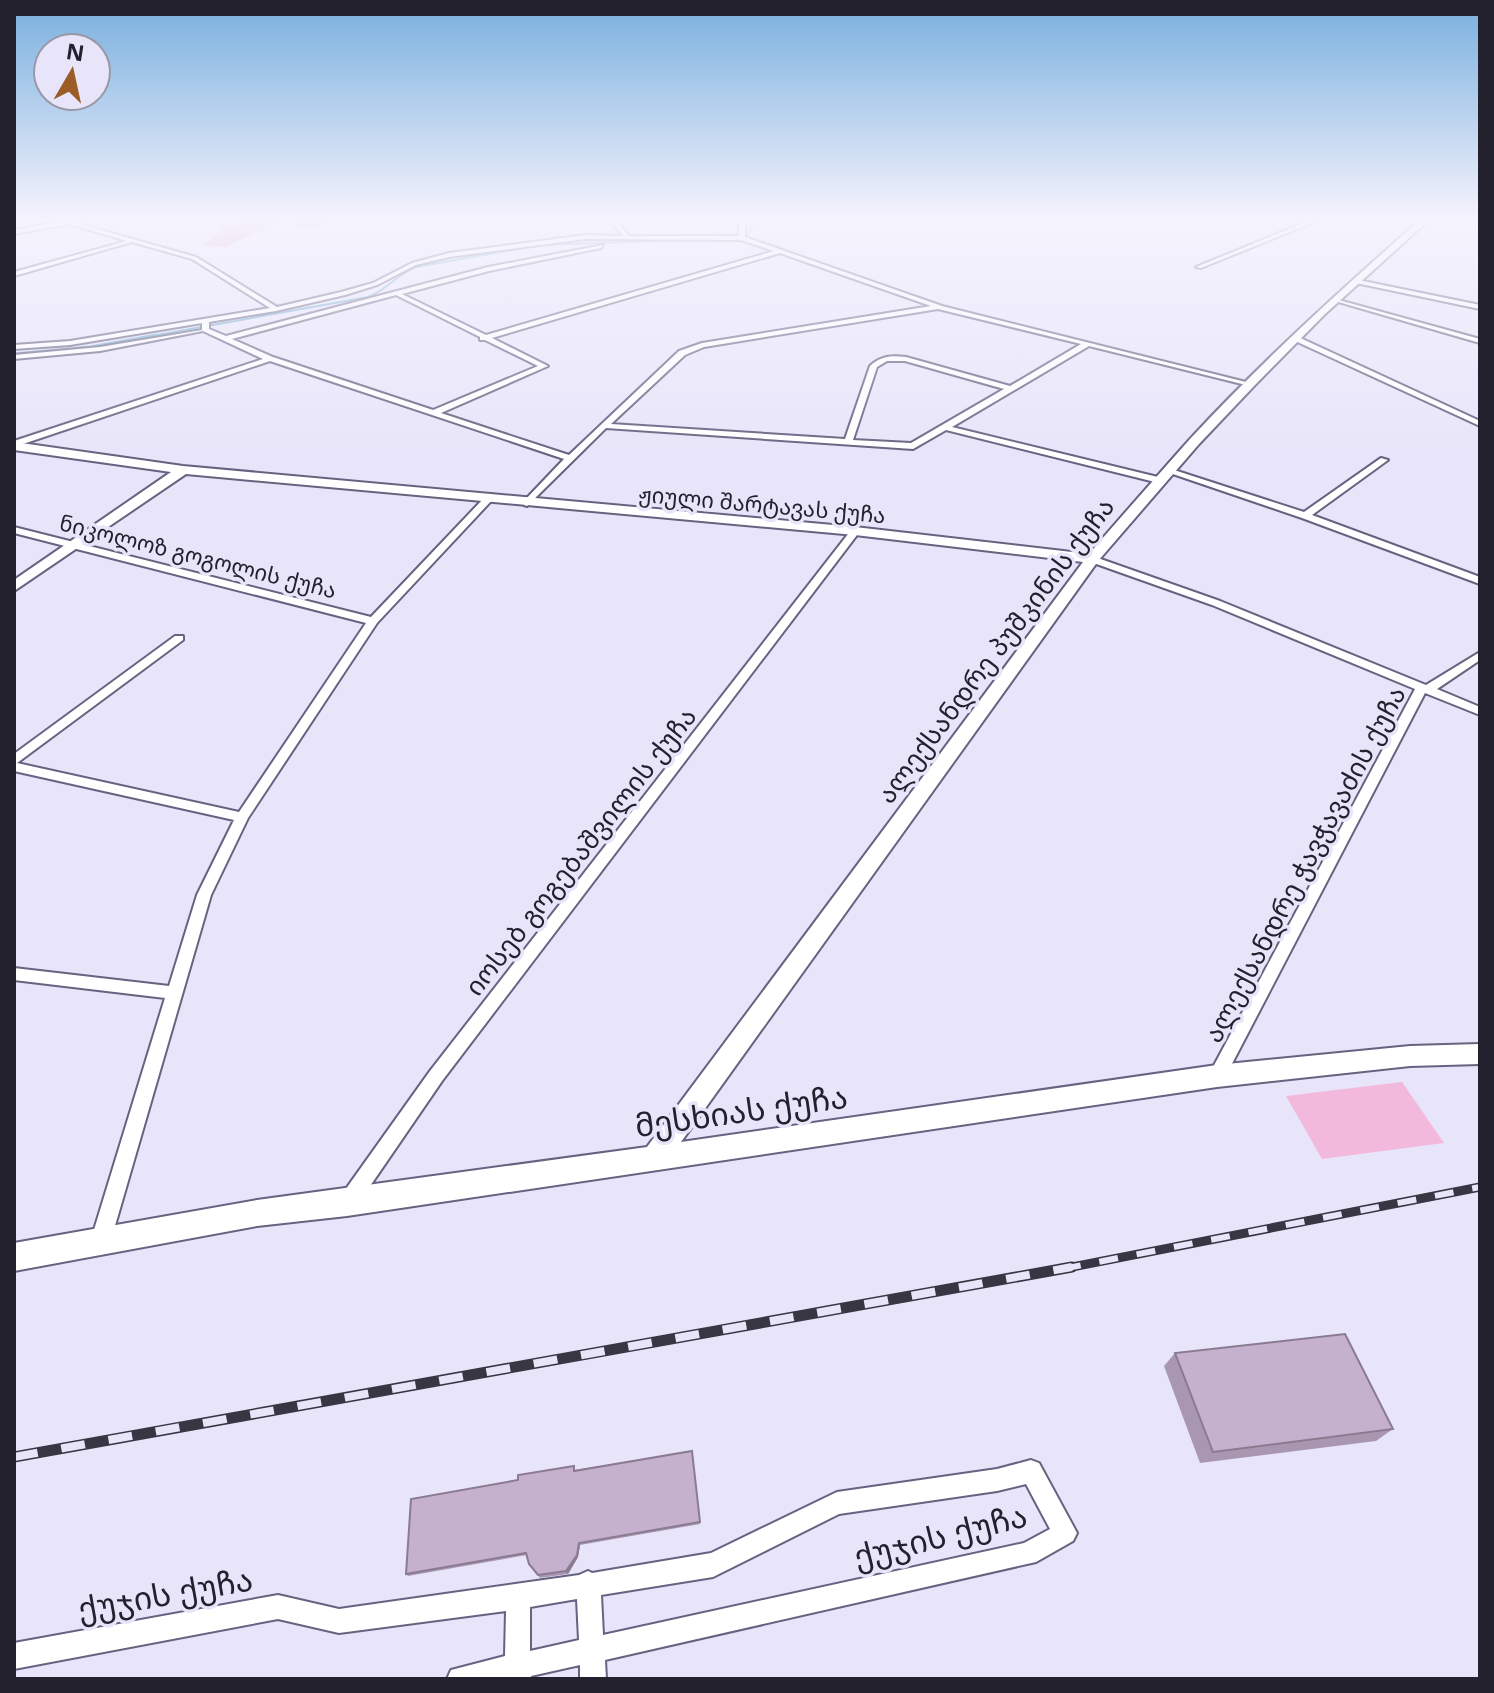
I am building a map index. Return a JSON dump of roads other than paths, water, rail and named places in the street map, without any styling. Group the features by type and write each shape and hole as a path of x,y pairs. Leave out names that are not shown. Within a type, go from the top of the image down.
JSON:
{"street":[{"path":"257,297 276,309"},
{"path":"14,357 100,349 328,297"},
{"path":"224,339 386,297"},
{"path":"404,297 544,366 435,412"},
{"path":"483,338 622,297"},
{"path":"912,297 940,307 1250,384"},
{"name":"ალექსანდრე პუშკინის ქუჩა","path":"655,1157 1092,559 1159,480 1250,384 1340,297"},
{"path":"1431,297 1480,307"},
{"path":"1337,300 1480,341"},
{"path":"527,503 570,458 682,353 702,345 940,307"},
{"path":"14,347 205,327 270,359 570,458"},
{"path":"1296,338 1480,424"},
{"path":"607,426 913,446 1087,344"},
{"path":"848,442 874,366 880,360 894,357 906,359 1012,389"},
{"path":"14,445 270,359"},
{"path":"944,427 1159,480"},
{"name":"ჟიული შარტავას ქუჩა","path":"14,445 183,470 855,531 1092,559 1216,603 1480,711"},
{"path":"1305,516 1384,460"},
{"path":"14,587 183,470"},
{"path":"1168,471 1305,516 1480,581"},
{"path":"100,1243 204,895 242,817 373,621 488,499"},
{"name":"ნიკოლოზ გოგოლის ქუჩა","path":"14,530 373,621"},
{"name":"იოსებ გოგებაშვილის ქუჩა","path":"347,1203 436,1076 855,531"},
{"path":"14,760 179,638"},
{"name":"ალექსანდრე ჭავჭავაძის ქუჩა","path":"1217,1076 1421,689 1433,687 1480,655"},
{"path":"14,767 242,817"},
{"path":"14,974 175,993"},
{"name":"მესხიას ქუჩა","path":"14,1257 257,1213 347,1203 1217,1076 1410,1056 1480,1054"},
{"name":"ქუჯის ქუჩა","path":"14,1656 278,1607 339,1621 518,1597 588,1583 713,1565 837,1503 997,1480 1031,1471 1065,1533 1028,1554 592,1651 518,1673 460,1679"},
{"path":"588,1583 593,1679"},
{"path":"518,1597 518,1673"}],"waterway":[{"path":"146,337 368,297"},
{"path":"146,337 157,335"},
{"path":"14,354 91,347 146,337"}],"railway":[{"path":"1062,1269 1480,1187"},
{"path":"14,1457 1072,1267"}]}
